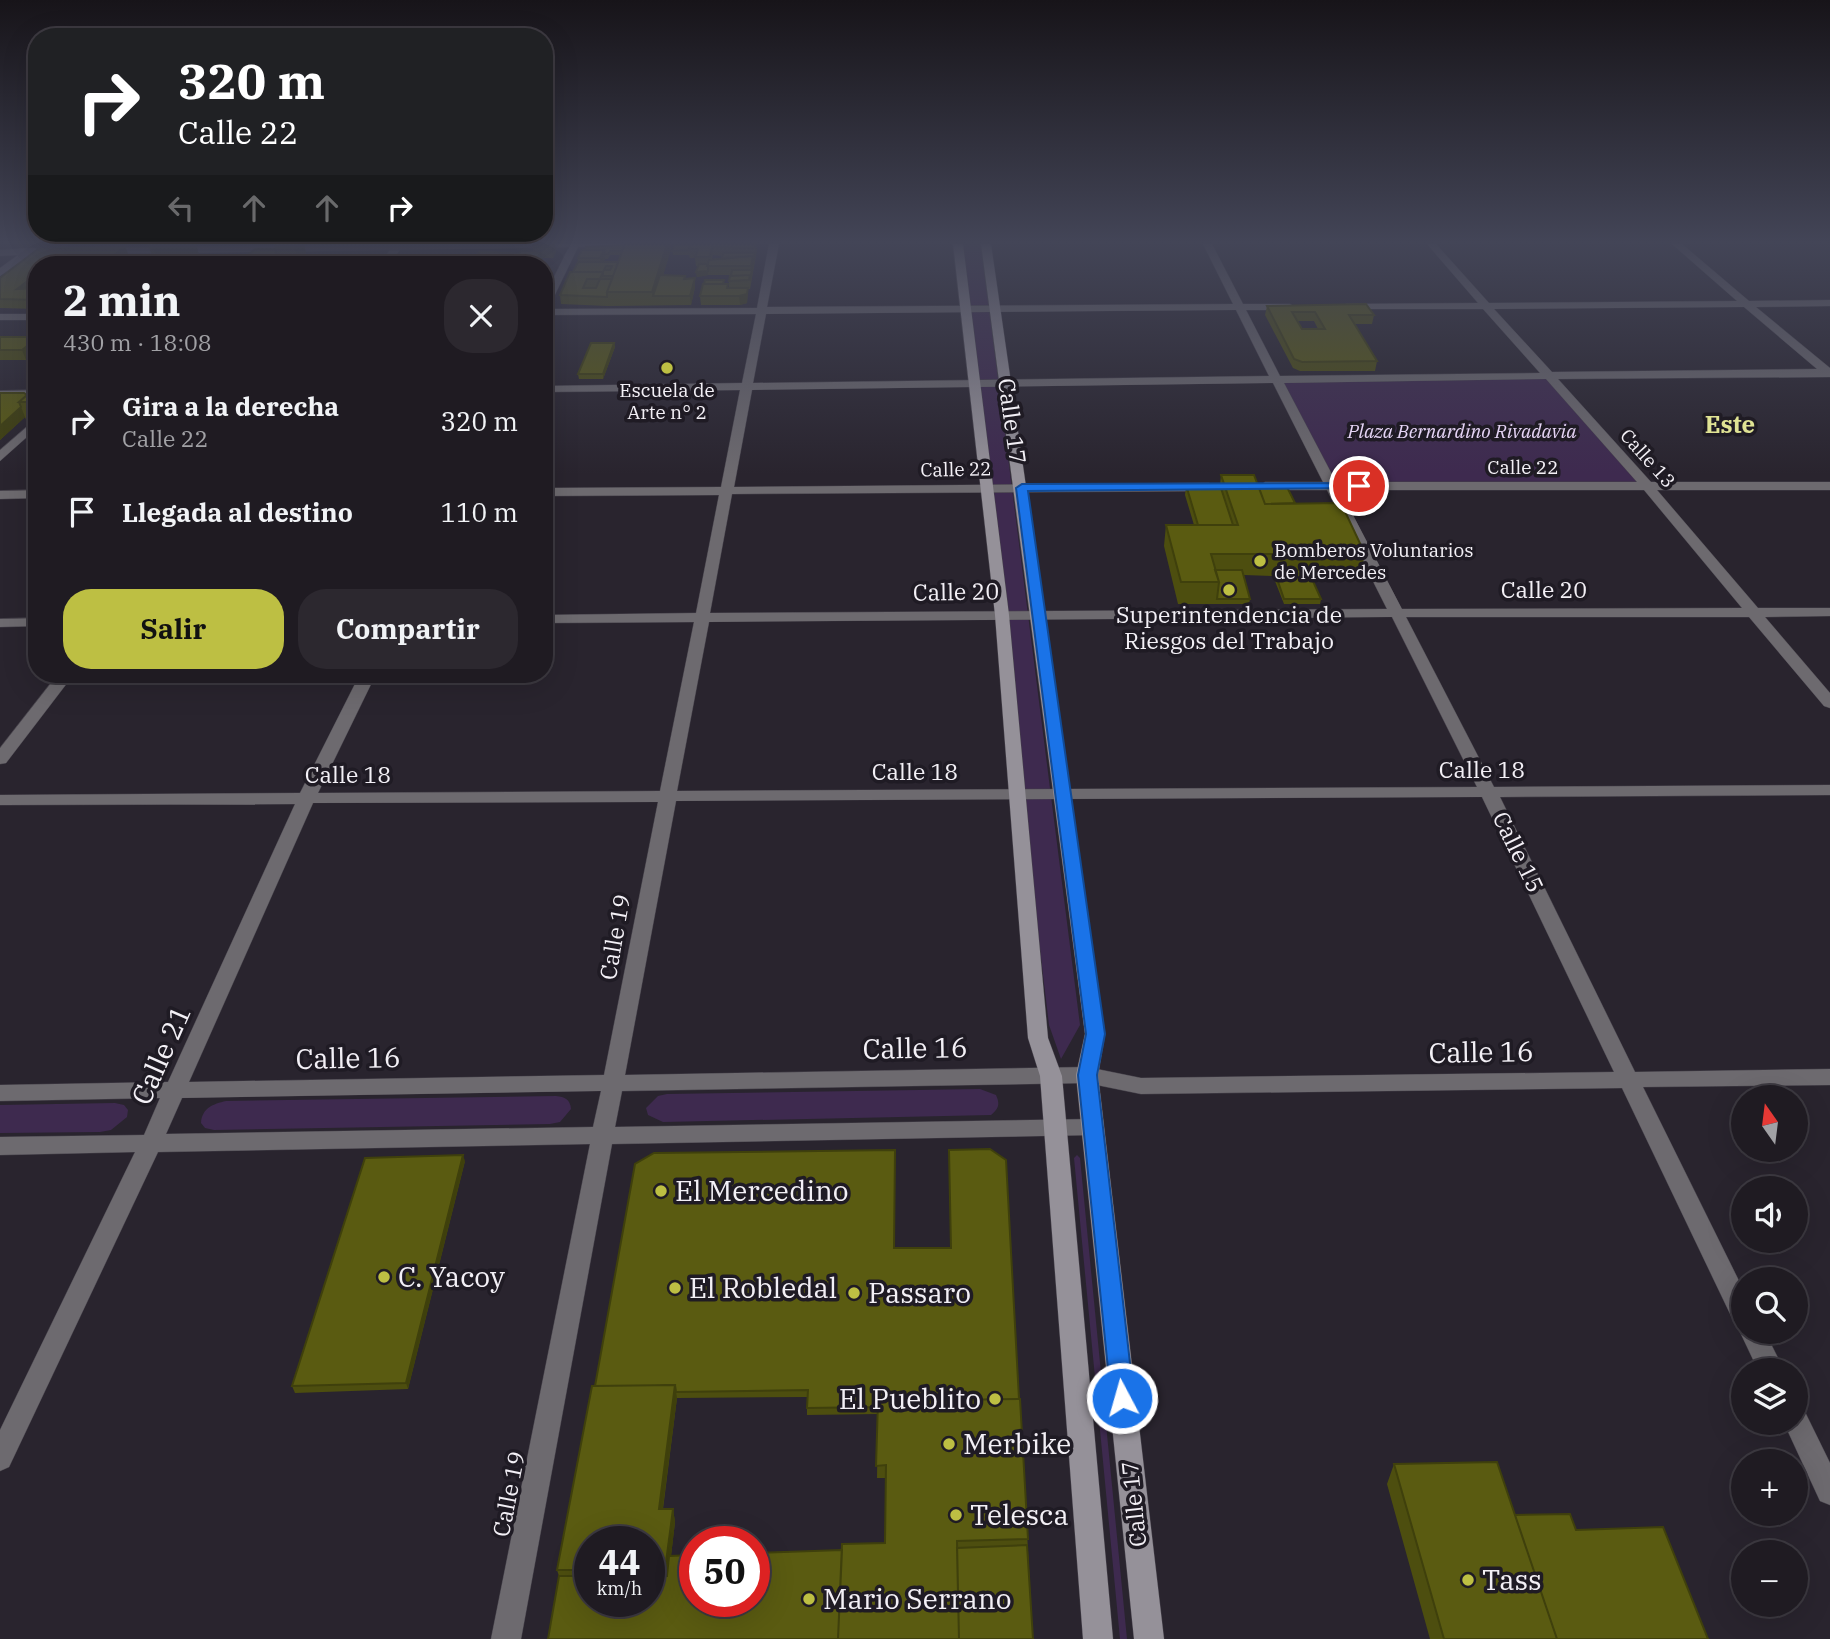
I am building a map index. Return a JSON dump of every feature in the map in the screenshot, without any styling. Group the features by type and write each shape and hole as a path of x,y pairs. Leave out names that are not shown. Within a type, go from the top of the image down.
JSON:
{"main road":[{"name":"Calle 17","path":"967,320 1002,615 1038,1038 1051,1076 1098,1639"},
{"name":"Calle 17","path":"998,320 1095,1034 1087,1075 1149,1639"}],"street":[{"name":"Calle 19","path":"506,1639 614,1083 666,797 760,320"},
{"name":"Calle 15","path":"1246,320 1334,486 1395,613 1489,793 1731,1290"},
{"name":"Calle 13","path":"1497,320 1648,487 1830,703"},
{"path":"1767,320 1829,373"},
{"path":"553,389 1829,373"},
{"path":"0,394 28,393"},
{"path":"0,457 28,430"},
{"name":"Calle 22","path":"1252,486 1830,486"},
{"name":"Calle 22","path":"553,492 1225,487"},
{"path":"0,495 28,494"},
{"name":"Calle 20","path":"553,619 1039,614 1830,612"},
{"path":"0,623 28,622"},
{"path":"0,759 59,683"},
{"name":"Calle 21","path":"0,1458 176,1090 307,797 364,683"},
{"name":"Calle 18","path":"0,800 1830,790"},
{"name":"Calle 16","path":"0,1093 1087,1075 1141,1086 1830,1077"},
{"path":"0,1146 1093,1127"},
{"path":"1803,1435 1830,1492"}],"green space":[{"path":"967,320 991,320 1080,1025 1061,1059 1049,1025"},
{"name":"Plaza Bernardino Rivadavia","path":"1547,376 1648,487 1333,486 1276,379"},
{"path":"980,1089 996,1095 998,1106 991,1115 663,1122 648,1115 646,1108 658,1096 667,1094"},
{"path":"556,1096 566,1099 571,1109 560,1122 550,1124 214,1130 205,1128 201,1123 209,1107 226,1101"},
{"path":"0,1105 124,1105 128,1110 127,1117 111,1130 0,1133"},
{"path":"1077,1155 1080,1158 1127,1639 1120,1639 1074,1158"}],"building":[{"path":"1274,320 1297,320 1302,329 1325,329 1320,320 1352,320 1377,361 1302,362 1294,359"},
{"path":"0,337 28,337 28,345 22,350 0,350"},
{"path":"591,343 614,343 603,374 578,374"},
{"path":"0,393 27,395 19,402 21,407 0,426"},
{"path":"28,394 28,402 19,402"},
{"path":"1221,475 1254,475 1265,504 1341,503 1365,554 1211,554 1219,582 1181,582 1166,525 1238,525"},
{"path":"1186,485 1220,485 1233,525 1198,525"},
{"path":"1258,485 1286,485 1295,503 1265,504"},
{"name":"Superintendencia de Riesgos del Trabajo","path":"1215,570 1242,570 1250,599 1217,599 1219,582"},
{"path":"1274,570 1308,570 1321,599 1284,599"},
{"path":"990,1149 1006,1160 1019,1399 878,1401 878,1407 807,1408 808,1390 676,1392 675,1385 595,1386 635,1164 654,1153 895,1150 894,1248 951,1248 949,1150"},
{"name":"C. Yacoy","path":"463,1155 406,1383 292,1386 365,1158"},
{"path":"675,1385 659,1509 673,1509 665,1570 665,1526 574,1526 574,1570 557,1570 592,1386"},
{"path":"1020,1399 1028,1539 957,1541 959,1639 838,1639 842,1544 885,1543 886,1465 876,1466 878,1401"},
{"name":"Tass","path":"1497,1462 1557,1639 1444,1639 1394,1464"},
{"path":"1570,1514 1576,1530 1663,1527 1708,1639 1557,1639 1515,1515"},
{"path":"1027,1545 1033,1639 959,1639 957,1548"},
{"path":"842,1550 838,1639 548,1639 559,1576 574,1576 574,1617 665,1617 665,1576 669,1556 679,1556 679,1617 770,1617 770,1552"}],"place":[{"name":"Escuela de Arte n° 2","path":"667,368"},
{"name":"Bomberos Voluntarios de Mercedes","path":"1260,561"},
{"name":"Superintendencia de Riesgos del Trabajo","path":"1229,590"},
{"name":"El Mercedino","path":"661,1191"},
{"name":"C. Yacoy","path":"384,1277"},
{"name":"El Robledal","path":"675,1288"},
{"name":"Passaro","path":"854,1293"},
{"name":"El Pueblito","path":"995,1399"},
{"name":"Merbike","path":"949,1444"},
{"name":"Telesca","path":"956,1515"},
{"name":"Tass","path":"1468,1580"},
{"name":"Mario Serrano","path":"809,1599"}],"district":[{"name":"Este","path":"1730,425"}],"route":[{"path":"1122,1398 1087,1075 1095,1034 1022,488 1359,486"}]}
